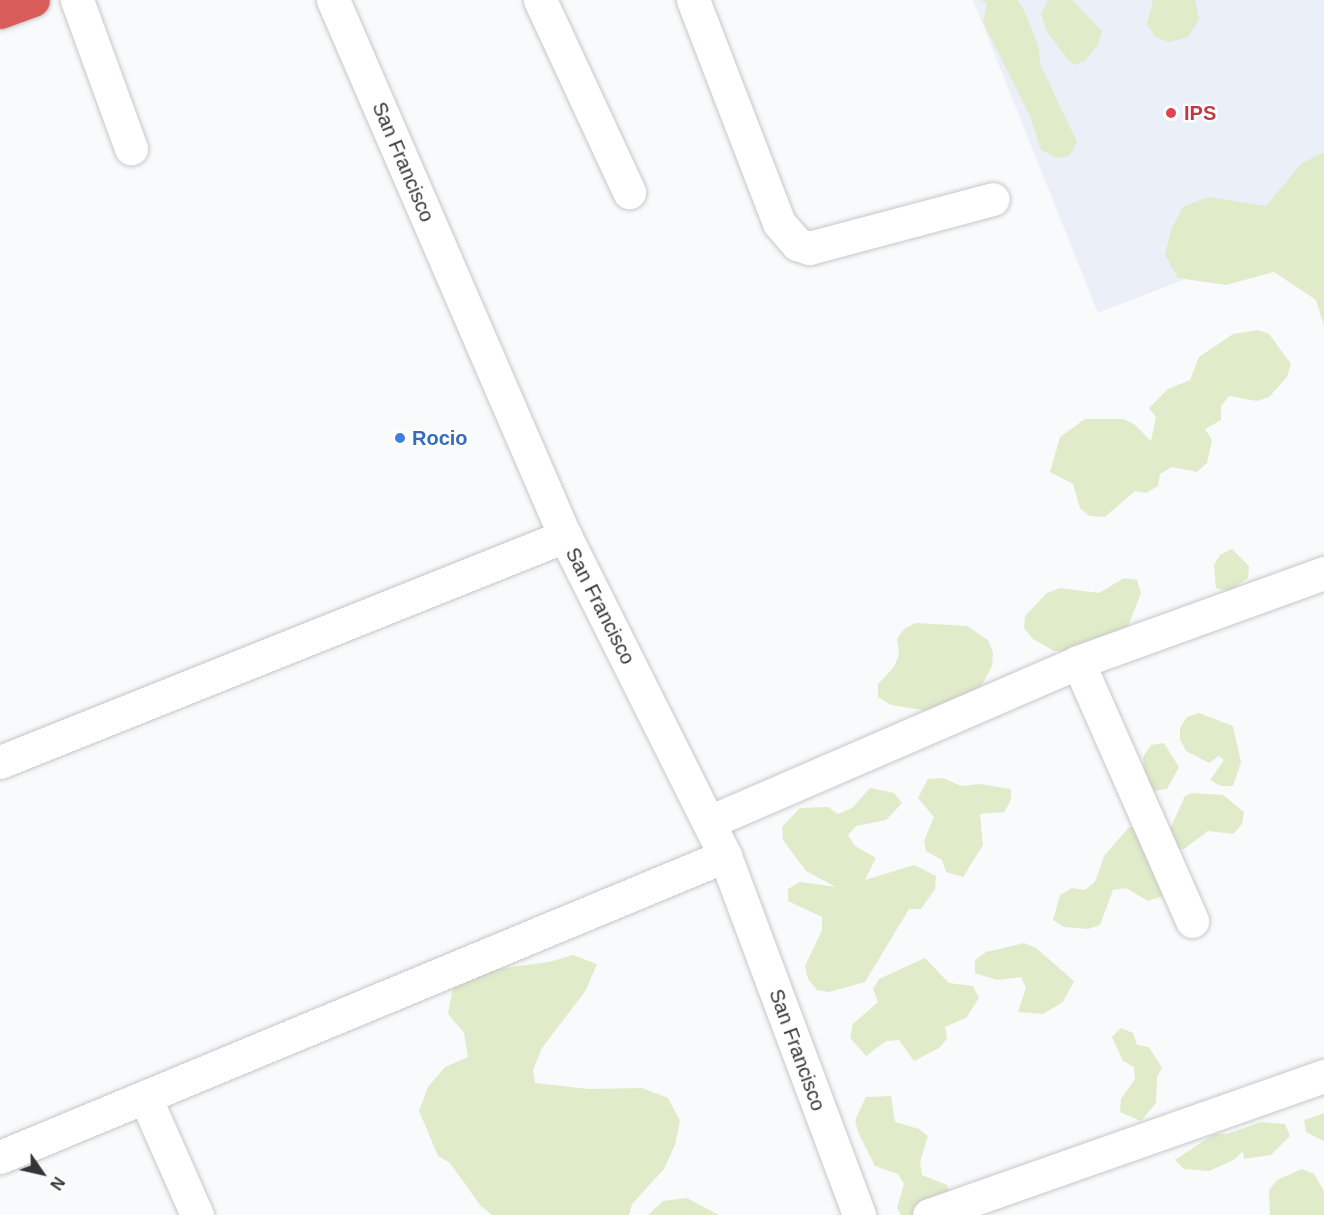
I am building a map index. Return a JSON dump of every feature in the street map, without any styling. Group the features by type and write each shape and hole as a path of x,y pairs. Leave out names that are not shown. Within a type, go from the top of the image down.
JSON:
{"highway":[{"path":"0,12 33,0"}],"street":[{"path":"77,0 131,148"},
{"name":"San Francisco","path":"333,0 565,536 725,856 859,1215"},
{"path":"540,0 629,192"},
{"path":"693,0 778,223 797,244 809,248 993,199"},
{"path":"0,762 565,536"},
{"path":"709,822 1078,662 1324,573"},
{"path":"1078,662 1192,921"},
{"path":"0,1157 725,856"},
{"path":"929,1215 1324,1076"},
{"path":"145,1097 197,1215"}],"shaded area":[{"name":"IPS","path":"973,0 1324,0 1324,225 1098,313"}],"green space":[{"path":"981,0 1017,0 1023,8 1038,45 1041,66 1077,142 1069,156 1057,158 1041,150 1030,116 983,22 987,4"},
{"path":"1048,0 1072,0 1102,31 1098,44 1085,61 1075,65 1069,61 1047,32 1041,14"},
{"path":"1153,0 1195,0 1199,19 1188,37 1169,42 1155,37 1147,24"},
{"path":"1324,152 1324,326 1316,300 1274,272 1226,285 1178,278 1165,255 1171,230 1183,207 1208,197 1266,206 1301,164"},
{"path":"1258,330 1269,334 1291,364 1287,377 1269,397 1257,401 1229,396 1221,406 1221,420 1205,429 1212,440 1207,463 1197,472 1172,467 1160,474 1158,486 1146,493 1135,491 1105,517 1089,516 1080,508 1073,484 1050,472 1060,437 1085,419 1123,419 1134,424 1151,441 1156,417 1149,408 1168,389 1190,380 1199,357 1233,334"},
{"path":"1232,549 1249,566 1248,578 1229,591 1216,588 1214,565 1220,555"},
{"path":"1124,578 1137,580 1141,593 1127,629 1066,651 1054,651 1033,639 1024,628 1025,616 1047,593 1060,588 1099,593"},
{"path":"916,623 967,626 988,640 993,653 992,666 979,690 929,711 891,705 878,697 878,684 894,667 899,655 897,639 904,629"},
{"path":"1199,713 1233,726 1241,762 1233,786 1221,786 1210,780 1224,760 1219,756 1209,763 1186,751 1180,740 1180,728 1187,717"},
{"path":"1164,743 1179,767 1167,789 1153,791 1145,783 1143,757 1151,745"},
{"path":"943,778 961,786 980,784 1011,789 1011,800 1004,812 980,814 983,845 963,877 946,872 942,860 926,851 924,841 934,817 918,798 928,779"},
{"path":"870,788 894,793 902,803 886,820 856,826 848,835 855,846 876,858 865,880 914,865 936,876 935,889 921,909 909,909 865,982 829,992 817,990 808,979 805,966 822,930 822,917 788,901 788,889 800,882 836,887 806,871 783,840 782,827 800,808 828,807 838,814 852,808"},
{"path":"1191,793 1223,795 1244,812 1242,824 1233,834 1208,831 1184,849 1178,849 1169,841 1171,827 1185,796"},
{"path":"1129,827 1143,827 1163,896 1148,901 1126,888 1113,890 1100,925 1088,929 1064,927 1053,920 1060,895 1072,888 1085,890 1095,882 1104,856"},
{"path":"1024,943 1036,948 1074,981 1063,1002 1043,1014 1018,1012 1026,988 1021,977 997,980 975,973 975,960 986,952"},
{"path":"573,955 597,964 586,990 542,1048 533,1070 535,1083 589,1089 642,1088 668,1098 680,1121 675,1145 664,1169 632,1204 629,1215 492,1215 480,1205 450,1163 438,1156 419,1111 428,1087 445,1067 468,1057 464,1033 448,1014 453,987 496,969 549,962"},
{"path":"925,958 949,983 973,986 979,998 966,1018 945,1027 947,1039 939,1048 914,1061 899,1040 886,1041 866,1056 850,1038 853,1024 878,1002 873,989 879,979"},
{"path":"1121,1028 1133,1033 1137,1045 1149,1047 1162,1068 1157,1077 1156,1103 1141,1121 1120,1112 1121,1099 1135,1079 1134,1067 1123,1061 1112,1037"},
{"path":"891,1096 895,1122 919,1129 928,1136 920,1162 922,1175 947,1185 950,1197 940,1215 901,1215 897,1208 904,1184 898,1174 875,1166 858,1132 855,1120 866,1097"},
{"path":"1324,1113 1324,1141 1306,1132 1304,1120"},
{"path":"1261,1122 1285,1124 1290,1136 1271,1155 1244,1159 1243,1151 1234,1160 1209,1171 1184,1169 1175,1160 1214,1134 1227,1134"},
{"path":"1302,1169 1314,1174 1324,1191 1324,1215 1270,1215 1269,1190 1277,1180"},
{"path":"687,1198 719,1215 648,1215 663,1201"}],"place":[{"name":"IPS","path":"1171,113"},
{"name":"Rocio","path":"400,438"}]}
